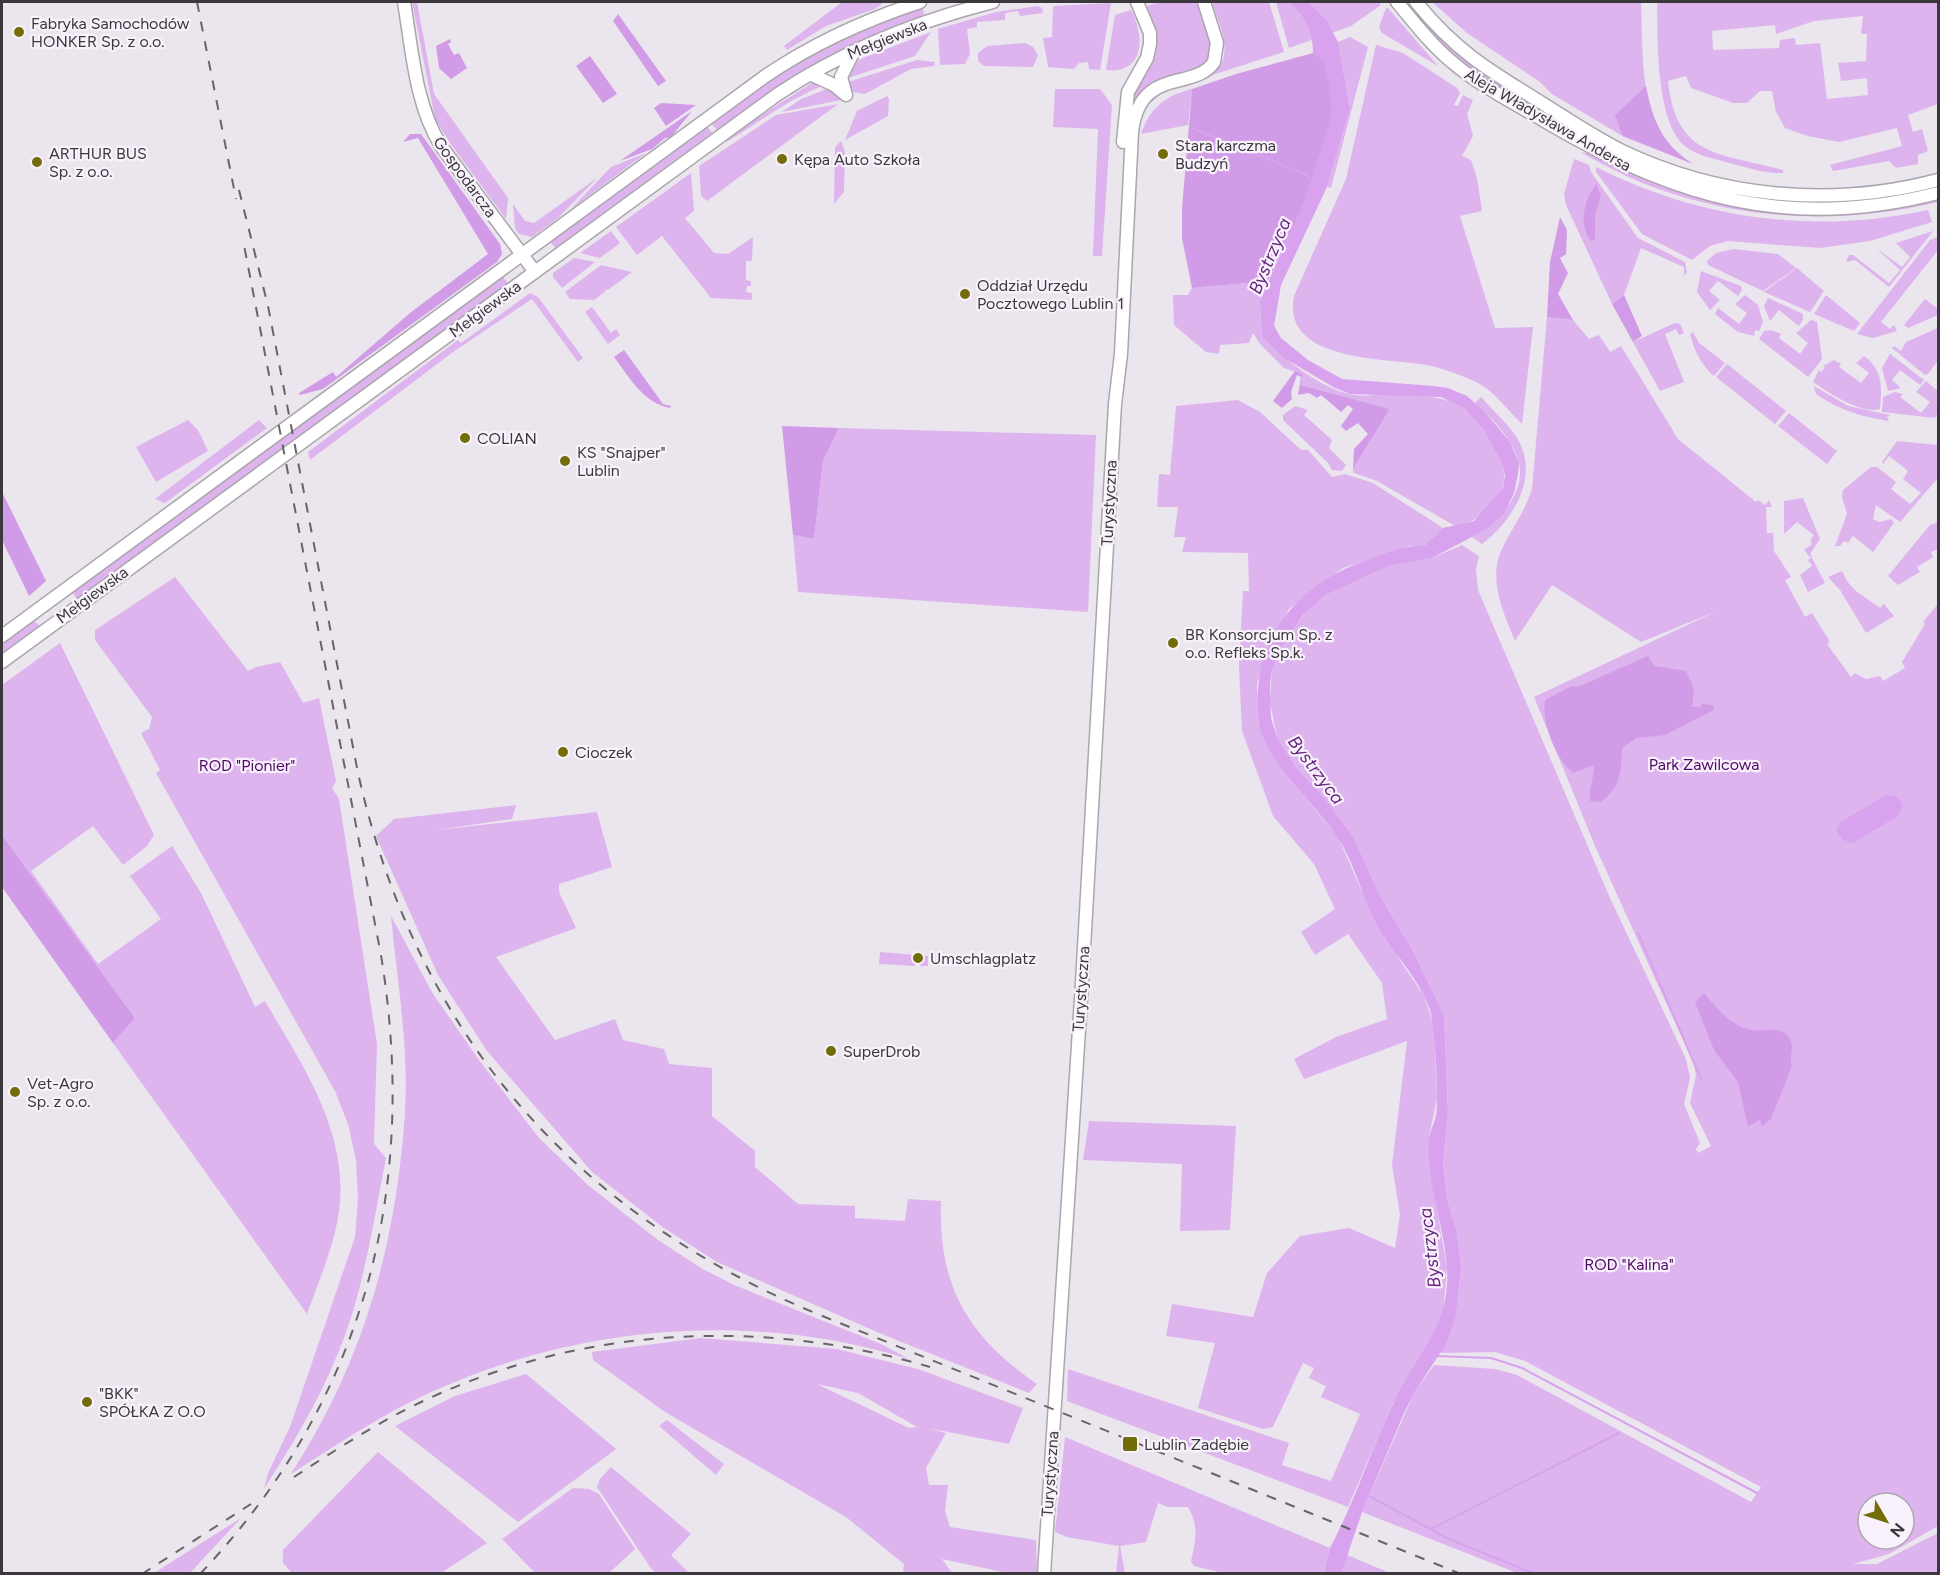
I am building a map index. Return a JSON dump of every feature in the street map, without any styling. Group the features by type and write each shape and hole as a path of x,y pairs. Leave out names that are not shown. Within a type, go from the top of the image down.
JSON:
{"main road":[{"name":"Gospodarcza","path":"404,2 421,98 429,125 441,146 535,272"},
{"name":"Mełgiewska","path":"2,636 785,63 845,31 920,2"},
{"name":"Mełgiewska","path":"2,662 728,130 810,74 854,51 930,21 993,2"},
{"name":"Turystyczna","path":"1115,404 1113,346 1125,104 1132,80 1147,58 1151,39 1137,2"},
{"name":"Turystyczna","path":"1044,1574 1083,971 1115,404 1121,354 1132,124 1140,106 1153,91 1171,80 1202,73 1214,62 1217,43 1204,2"},
{"name":"Aleja Władysława Andersa","path":"1397,2 1452,63 1523,108 1594,150 1720,198 1792,208 1857,207 1921,191 1938,180"},
{"name":"Aleja Władysława Andersa","path":"1416,2 1462,52 1650,170"},
{"path":"810,74 834,85 850,97 841,77 854,51"},
{"path":"1523,108 1531,96"},
{"name":"Aleja Władysława Andersa","path":"1921,191 1938,193"}],"green space":[{"path":"412,2 417,2 434,94 508,198 506,219 447,139 435,118"},
{"path":"842,2 884,2 875,9 826,26 787,50 784,46"},
{"path":"1160,2 1198,2 1210,41 1210,56 1194,69 1161,79 1135,106 1130,106 1135,90 1149,67 1154,52 1154,29 1147,6"},
{"path":"1212,2 1269,2 1284,52 1175,87 1164,92 1145,107 1163,91 1206,76 1221,65 1224,42"},
{"path":"1276,2 1379,2 1381,5 1351,26 1289,48"},
{"path":"1403,2 1409,2 1454,52 1522,100 1467,69 1439,45"},
{"path":"1432,2 1641,2 1645,78 1653,116 1660,133 1670,147 1693,164 1624,137 1552,94 1540,82 1467,33"},
{"path":"1657,2 1938,2 1938,104 1908,115 1913,132 1922,129 1928,151 1918,155 1918,164 1896,168 1889,161 1833,171 1830,165 1902,146 1897,128 1839,142 1808,136 1785,128 1776,112 1772,91 1760,91 1747,103 1733,103 1691,88 1686,76 1668,81 1680,125 1691,139 1721,155 1783,170 1783,173 1756,170 1696,153 1686,147 1676,135 1663,100 1658,58","holes":["1863,16 1861,34 1867,34 1866,61 1838,63 1841,81 1867,78 1868,95 1827,99 1820,43 1796,45 1795,38 1780,40 1779,48 1713,50 1712,31 1775,25 1776,34 1814,21"]},
{"path":"1111,3 1100,70 1089,69 1088,62 1079,63 1074,69 1048,67 1043,38 1052,37 1053,6"},
{"path":"1038,6 1042,8 1043,13 1020,16 1018,11 1005,13 1005,20 977,22 977,27 967,29 970,54 965,64 940,65 938,29 996,12"},
{"path":"922,7 925,16 852,44 817,62 717,130 711,123 801,60 844,39"},
{"path":"1386,8 1438,66 1382,33 1379,27"},
{"path":"1131,10 1136,20 1140,41 1135,60 1119,70 1106,70 1115,15"},
{"path":"931,32 915,56 845,79 851,64"},
{"path":"1350,37 1368,47 1331,188 1327,187 1350,109 1338,42"},
{"path":"1025,43 1033,47 1038,55 1033,67 984,66 978,61 978,53 987,46"},
{"path":"1376,45 1403,53 1457,88 1460,93 1454,105 1458,106 1463,95 1473,100 1467,114 1473,136 1462,156 1471,160 1477,178 1482,211 1460,216 1495,328 1533,327 1522,424 1490,391 1472,380 1426,365 1340,353 1319,345 1303,334 1294,318 1294,296 1346,179"},
{"path":"917,60 935,62 934,66 911,69 865,94 853,92 845,83"},
{"path":"815,81 828,84 788,103 726,142 724,139"},
{"path":"832,87 841,100 782,112 801,99"},
{"path":"1055,89 1100,89 1112,105 1102,256 1093,256 1098,129 1053,127"},
{"path":"1192,89 1188,125 1141,134 1149,117 1159,104 1173,95"},
{"path":"887,96 889,99 888,116 845,140 857,111"},
{"path":"838,104 707,201 701,196 699,166 776,115"},
{"path":"707,126 712,133 555,248 550,241"},
{"path":"841,141 845,152 844,192 834,204 835,147"},
{"path":"1581,152 1591,154 1675,191 1741,207 1938,198 1938,202 1893,211 1847,216 1801,216 1755,212 1709,204 1665,191 1622,174"},
{"path":"646,153 571,209 611,167"},
{"path":"1574,159 1589,165 1591,172 1638,238 1685,262 1687,272 1684,276 1684,267 1641,248 1624,295 1612,304 1566,205 1564,194"},
{"path":"1596,167 1635,185 1676,199 1716,210 1758,217 1800,221 1842,221 1928,210 1932,222 1870,241 1820,248 1728,241 1710,246 1692,260 1642,234 1596,172"},
{"path":"691,173 694,211 685,218 714,253 728,254 753,237 752,261 746,261 746,280 751,281 751,286 747,286 746,292 752,293 752,300 711,298 662,236 637,255 616,227"},
{"path":"597,178 558,218 532,237 519,234 515,228 513,204 525,221 534,223"},
{"path":"611,231 620,243 600,258 580,253"},
{"path":"1933,231 1889,287 1855,260 1846,262 1849,255 1853,255 1889,283 1900,270 1876,248 1902,267 1910,257 1896,243"},
{"path":"1938,237 1938,250 1881,322 1890,329 1894,325 1897,331 1873,338 1857,334 1930,240"},
{"path":"1734,249 1778,254 1796,268 1763,291 1708,265 1707,261 1716,253"},
{"path":"574,258 595,262 562,288 553,277 553,273"},
{"path":"601,265 632,272 608,290 605,289 606,291 594,300 570,299 565,292"},
{"path":"1797,268 1824,291 1810,312 1764,292"},
{"path":"1701,271 1741,286 1742,290 1738,296 1718,281 1709,291 1720,300 1710,310 1697,292"},
{"path":"502,276 508,283 77,599 72,591"},
{"path":"1268,281 1260,301 1262,337 1291,363 1313,378 1353,395 1436,398 1465,409 1477,419 1498,453 1504,474 1503,485 1498,496 1484,512 1468,522 1455,526 1377,481 1354,473 1353,469 1390,409 1301,385 1302,374 1284,368 1260,344 1253,333 1249,343 1220,345 1219,354 1206,352 1174,325 1173,295 1188,295 1192,288"},
{"path":"530,293 538,297 583,358 578,362 532,299 453,352 310,460 308,452 458,340 461,343"},
{"path":"1745,295 1758,305 1763,322 1759,331 1756,330 1754,333 1755,336 1738,332 1715,314 1718,308 1739,324 1747,313 1735,304"},
{"path":"1826,295 1860,323 1854,331 1814,314"},
{"path":"1768,298 1803,314 1799,326 1779,310 1770,321 1764,306"},
{"path":"1925,299 1938,309 1938,315 1908,328 1904,325"},
{"path":"592,307 611,333 616,329 620,335 608,344 585,312"},
{"path":"1547,317 1573,320 1589,339 1599,335 1610,352 1621,346 1678,439 1756,502 1758,500 1765,505 1769,500 1772,507 1766,507 1767,533 1773,533 1774,551 1791,577 1785,580 1805,617 1812,613 1830,642 1827,644 1851,677 1855,673 1866,679 1880,676 1883,681 1905,668 1902,662 1925,624 1923,622 1938,604 1938,1526 1916,1539 1916,1491 1856,1491 1856,1551 1894,1551 1853,1564 1877,1564 1903,1551 1916,1551 1916,1544 1938,1533 1938,1573 1517,1573 1362,1512 1414,1393 1434,1365 1495,1369 1517,1375 1751,1502 1761,1487 1525,1361 1495,1352 1440,1353 1456,1316 1461,1267 1457,1232 1447,1199 1443,1164 1448,1111 1444,1015 1414,953 1380,896 1353,836 1327,801 1295,766 1277,737 1270,702 1272,670 1282,647 1310,606 1324,596 1389,566 1432,558 1462,545 1479,556 1476,569 1478,590 1610,898 1686,1059 1690,1078 1684,1104 1700,1143 1696,1149 1698,1153 1711,1146 1690,1103 1696,1075 1693,1062 1595,846 1534,697 1717,611 1641,642 1552,585 1515,641 1499,597 1496,574 1501,551 1532,489"},
{"path":"1811,320 1817,322 1822,359 1808,377 1759,339 1764,331 1771,330 1781,334 1779,338 1800,354 1808,343 1796,333"},
{"path":"1675,323 1680,324 1684,333 1679,335 1676,329 1665,334 1684,382 1660,391 1633,342"},
{"path":"1938,328 1938,360 1928,374 1925,375 1892,348 1894,346 1901,351 1906,342"},
{"path":"1693,332 1699,343 1725,363 1714,376 1705,367 1696,351 1690,334"},
{"path":"1890,354 1924,380 1920,385 1900,370 1892,380 1901,388 1888,391 1882,368"},
{"path":"1864,356 1875,367 1880,379 1880,409 1864,409 1855,406 1813,382 1819,370 1821,372 1825,368 1823,366 1834,360 1841,364 1839,367 1861,383 1869,373 1856,363"},
{"path":"1727,364 1786,411 1775,424 1716,377"},
{"path":"1926,381 1938,391 1938,412 1935,418 1882,412 1883,397 1895,392 1903,394 1900,397 1921,413 1930,402 1916,392"},
{"path":"1814,386 1848,406 1890,415 1887,417 1889,421 1842,409 1816,394"},
{"path":"1481,397 1517,437 1525,457 1526,472 1524,486 1512,512 1493,535 1482,544 1472,537 1490,524 1507,507 1514,497 1520,475 1516,454 1507,437 1475,403"},
{"path":"1238,400 1260,412 1301,450 1308,450 1332,477 1345,474 1373,483 1443,528 1424,546 1410,546 1343,568 1289,609 1273,638 1257,683 1258,721 1263,735 1289,778 1338,837 1361,889 1403,965 1424,996 1434,1026 1437,1098 1429,1137 1429,1164 1447,1267 1443,1314 1427,1350 1393,1403 1348,1507 1067,1401 1068,1369 1289,1443 1282,1465 1331,1481 1360,1414 1321,1397 1326,1386 1309,1378 1314,1368 1303,1363 1273,1427 1263,1429 1198,1408 1215,1343 1166,1336 1172,1304 1253,1317 1267,1273 1300,1236 1349,1228 1395,1248 1400,1215 1392,1165 1407,1041 1304,1079 1294,1059 1336,1037 1387,1019 1382,983 1348,934 1315,955 1301,932 1335,909 1314,864 1273,816 1242,731 1239,667 1243,591 1249,591 1248,553 1182,552 1186,537 1174,537 1178,507 1157,507 1159,474 1170,475 1176,406"},
{"path":"1295,406 1308,410 1304,415 1332,440 1329,448 1346,465 1342,471 1332,470 1328,463 1283,420 1283,415"},
{"path":"1789,413 1837,451 1827,464 1778,426"},
{"path":"188,420 198,430 208,451 156,482 136,447"},
{"path":"259,420 267,428 165,503 155,499"},
{"path":"839,428 1096,435 1088,612 798,592 793,535 814,539 823,461"},
{"path":"1897,441 1938,445 1938,478 1900,522 1876,505 1873,519 1879,522 1891,519 1894,523 1873,552 1853,536 1848,543 1844,541 1840,546 1835,546 1847,514 1842,497 1843,490 1871,467 1877,467 1896,482 1891,489 1910,504 1921,493 1903,479 1908,471 1889,456 1883,464 1882,462"},
{"path":"1803,498 1820,539 1810,554 1825,583 1808,592 1800,575 1812,566 1808,560 1811,558 1804,550 1812,544 1810,541 1814,535 1797,522 1784,534 1784,501"},
{"path":"1938,522 1938,549 1931,552 1933,557 1917,567 1920,572 1898,585 1888,576 1930,525"},
{"path":"1842,571 1845,578 1858,592 1880,608 1884,604 1894,616 1866,633 1840,590 1828,577"},
{"name":"ROD \"Pionier\"","path":"175,577 248,671 280,662 303,703 319,698 336,781 332,788 339,799 377,1044 374,1144 386,1158 355,1306 338,1353 314,1406 264,1489 268,1473 290,1427 355,1237 358,1199 356,1160 348,1124 335,1091 156,773 160,770 141,733 149,729 152,717 95,640 95,630"},
{"path":"32,620 40,626 2,654 2,642"},
{"path":"60,643 154,835 147,846 123,865 93,826 31,871 98,964 161,919 130,876 172,846 201,893 255,1007 265,1001 309,1077 331,1131 338,1159 340,1188 338,1218 328,1255 307,1314 113,1043 135,1018 2,835 2,685"},
{"path":"516,805 512,819 436,830 597,812 612,867 559,884 559,892 576,928 496,957 555,1040 615,1019 623,1040 664,1049 669,1064 712,1068 712,1116 755,1151 755,1167 798,1204 855,1206 855,1218 905,1221 908,1199 941,1201 941,1231 945,1258 962,1306 975,1327 992,1347 1037,1384 1029,1393 884,1335 717,1262 664,1228 592,1172 487,1051 438,975 376,836 394,819"},
{"path":"391,916 433,994 479,1060 539,1138 588,1185 658,1240 701,1268 734,1285 881,1344 909,1359 849,1344 789,1334 727,1330 666,1332 605,1339 544,1352 486,1370 429,1393 376,1421 291,1474 338,1388 357,1345 372,1300 394,1209 401,1161 406,1088 402,1014"},
{"path":"880,952 928,956 928,966 920,966 920,957 916,957 915,966 879,964"},
{"path":"1089,1121 1236,1126 1230,1230 1180,1231 1182,1164 1083,1160"},
{"path":"701,1338 837,1349 918,1369 1023,1408 1009,1444 928,1428 946,1433 926,1468 929,1485 948,1485 945,1511 950,1527 1036,1540 1037,1573 1007,1573 942,1559 952,1573 903,1573 904,1564 846,1517 665,1412 593,1360 592,1352","holes":["817,1384 858,1393 917,1427 909,1428"]},
{"path":"526,1374 616,1449 518,1522 395,1426 455,1396"},
{"path":"667,1420 724,1464 716,1475 659,1426"},
{"path":"1065,1437 1330,1548 1324,1573 1223,1573 1194,1566 1191,1561 1195,1527 1188,1507 1168,1507 1158,1503 1146,1542 1120,1546 1125,1573 1116,1573 1119,1546 1067,1537 1055,1532"},
{"path":"378,1452 487,1543 441,1573 292,1573 283,1563 283,1550"},
{"path":"611,1467 691,1534 671,1555 689,1573 656,1573 650,1567 597,1487 600,1479"},
{"path":"573,1488 589,1489 599,1494 635,1549 609,1573 535,1573 502,1539"},
{"path":"241,1518 190,1573 154,1573"},
{"path":"1347,1555 1390,1573 1341,1574"}],"shaded area":[{"path":"1289,2 1308,2 1327,21 1338,42 1350,109 1327,187 1281,285 1274,326 1281,338 1308,360 1342,379 1434,386 1448,388 1467,396 1485,412 1510,442 1519,463 1514,493 1504,514 1485,530 1432,558 1389,566 1324,596 1304,614 1282,647 1272,670 1271,718 1277,737 1295,766 1327,801 1353,836 1380,896 1414,953 1444,1015 1448,1111 1443,1164 1447,1199 1457,1232 1461,1267 1456,1316 1446,1344 1414,1393 1404,1413 1362,1512 1341,1574 1324,1573 1330,1548 1394,1402 1427,1346 1445,1302 1447,1267 1445,1249 1429,1158 1429,1139 1437,1107 1435,1046 1432,1018 1425,998 1377,925 1338,837 1270,752 1262,734 1258,716 1258,687 1263,661 1272,637 1285,616 1302,598 1323,582 1346,569 1398,549 1424,546 1443,528 1474,521 1503,488 1505,475 1501,461 1483,428 1464,408 1441,397 1350,394 1335,388 1284,358 1262,337 1260,301 1304,201 1328,128 1332,105 1325,60 1313,53 1312,38 1307,25 1300,13"},
{"path":"618,14 666,81 658,86 613,21"},
{"path":"450,39 451,42 448,44 454,55 459,53 467,68 451,79 439,68 436,46"},
{"path":"1313,53 1325,60 1332,100 1329,128 1324,150 1308,195 1268,281 1192,288 1182,238 1182,209 1192,89 1236,74"},
{"path":"590,56 617,94 603,103 576,66"},
{"path":"1646,86 1660,131 1682,156 1693,164 1622,135 1615,115"},
{"path":"661,103 696,105 666,126 654,108"},
{"path":"692,111 671,137 665,138 652,149 620,161"},
{"path":"410,134 421,134 500,244 502,254 497,262 323,389 300,395 299,393 333,372 336,377 410,313 488,254 418,138 403,142"},
{"path":"1596,184 1601,195 1595,216 1595,239 1591,241 1585,228 1584,212 1588,197"},
{"path":"1560,217 1567,230 1566,254 1560,258 1568,273 1558,294 1573,320 1547,317 1550,262"},
{"path":"1624,295 1642,336 1633,342 1612,304"},
{"path":"624,350 663,404 671,406 670,408 652,401 632,381 614,357"},
{"path":"1295,371 1302,374 1301,385 1390,409 1353,469 1354,449 1368,434 1358,423 1346,431 1341,426 1353,409 1348,405 1341,412 1321,395 1317,398 1309,393 1298,395 1301,377 1297,375 1291,392 1292,399 1282,408 1273,401"},
{"path":"782,426 839,428 823,461 814,539 793,535"},
{"path":"2,492 46,581 29,596 2,540"},
{"path":"1648,656 1654,666 1686,671 1694,689 1692,707 1700,707 1702,704 1713,705 1714,710 1665,735 1636,738 1622,748 1620,772 1616,785 1600,802 1590,801 1594,765 1573,773 1567,767 1551,740 1545,718 1545,700 1570,687 1580,686"},
{"path":"1892,795 1898,798 1903,805 1898,816 1853,843 1843,840 1836,830 1841,822 1884,796"},
{"path":"2,835 135,1018 113,1043 2,887"},
{"path":"1704,993 1725,1016 1737,1025 1752,1030 1783,1032 1790,1039 1792,1066 1771,1119 1762,1126 1760,1120 1748,1126 1738,1082 1714,1050 1695,1002"}],"waterway":[{"path":"1192,128 1307,175 1312,181"},
{"path":"1638,933 1701,1079"},
{"path":"1436,1356 1491,1358 1522,1368 1757,1493"},
{"path":"1431,1529 1619,1433"},
{"path":"1367,1495 1449,1539 1535,1574"}],"railway":[{"path":"197,2 236,199"},
{"path":"239,190 268,306 358,773 384,866 420,952 464,1031 517,1102 578,1166 649,1222 728,1271 815,1313 1461,1574"},
{"path":"200,1574 257,1507 303,1437 340,1363 367,1287 384,1208 392,1126 391,1042 381,955 243,240"},
{"path":"294,1477 403,1411 480,1377 543,1358 607,1345 671,1337 736,1336 801,1341 866,1351 930,1367"},
{"path":"142,1574 251,1504"}],"place":[{"name":"Fabryka Samochodów HONKER Sp. z o.o.","path":"19,32"},
{"name":"Stara karczma Budzyń","path":"1163,154"},
{"name":"Kępa Auto Szkoła","path":"782,159"},
{"name":"ARTHUR BUS Sp. z o.o.","path":"37,162"},
{"name":"Oddział Urzędu Pocztowego Lublin 1","path":"965,294"},
{"name":"COLIAN","path":"465,438"},
{"name":"KS \"Snajper\" Lublin","path":"565,461"},
{"name":"BR Konsorcjum Sp. z o.o. Refleks Sp.k.","path":"1173,643"},
{"name":"Cioczek","path":"563,752"},
{"name":"Umschlagplatz","path":"918,958"},
{"name":"SuperDrob","path":"831,1051"},
{"name":"Vet-Agro Sp. z o.o.","path":"15,1092"},
{"name":"\"BKK\" SPÓŁKA Z O.O","path":"87,1402"},
{"name":"Lublin Zadębie","path":"1130,1444"}],"water label":[{"name":"Bystrzyca","path":"1270,256"},
{"name":"Bystrzyca","path":"1316,770"},
{"name":"Bystrzyca","path":"1430,1248"}],"park label":[{"name":"Park Zawilcowa","path":"1704,764"},
{"name":"ROD \"Kalina\"","path":"1629,1264"}]}
